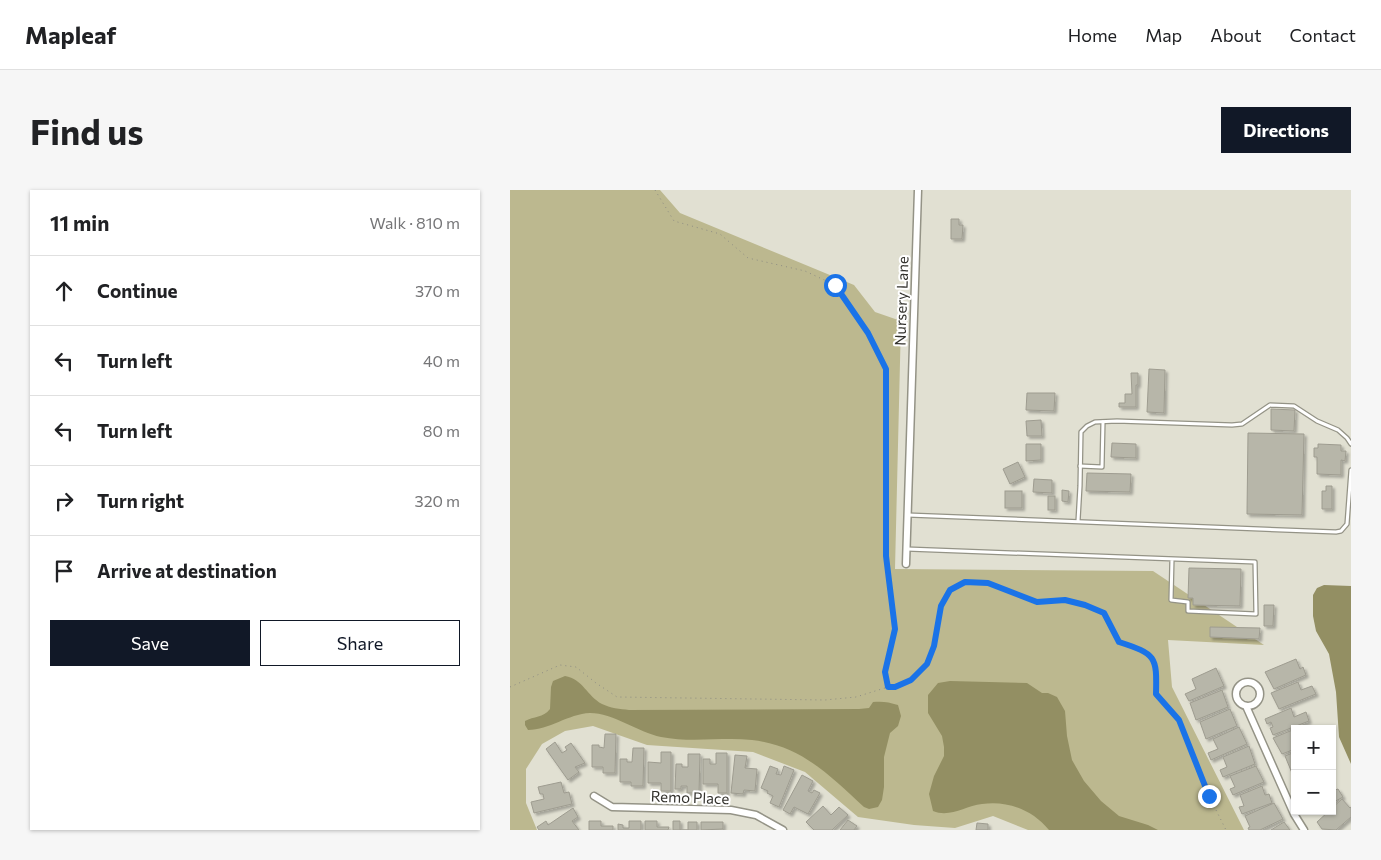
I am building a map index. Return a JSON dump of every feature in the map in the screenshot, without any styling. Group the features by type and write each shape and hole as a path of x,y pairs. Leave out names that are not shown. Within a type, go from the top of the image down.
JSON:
{"street":[{"name":"Nursery Lane","path":"906,564 918,190"},
{"path":"1246,706 1294,814 1304,830"},
{"name":"Remo Place","path":"594,796 612,807 731,810 756,814 783,830"}],"lane":[{"path":"1078,521 1081,432 1095,422 1232,425 1242,424 1270,405 1294,406 1317,421 1338,430 1351,444"},
{"path":"1080,466 1102,467 1103,422"},
{"path":"907,515 1336,532 1341,531 1347,524 1351,470"},
{"path":"906,549 1255,562 1256,614 1188,611 1188,602 1171,600 1172,559"}],"path":[{"path":"655,190 674,221 720,234 748,258 805,271 835,285 868,333 886,369 886,556 895,629 885,672 888,687"},
{"path":"510,687 560,665 576,668 617,697 824,700 856,697 888,687 895,687 911,680 927,664 934,646 941,606 950,590 965,582 988,583 1037,602 1065,600 1085,605 1104,613 1119,642 1151,655 1157,668 1156,694 1179,720 1209,796 1226,830"}],"shaded area":[{"path":"510,190 660,190 680,213 854,285 875,312 901,321 895,569 1153,571 1264,645 1168,640 1172,687 1244,830 1028,830 993,816 955,828 914,825 858,817 805,772 753,752 647,745 593,726 565,731 542,744 526,769 526,803 537,830 510,830"},
{"path":"1324,585 1351,586 1351,764 1339,737 1336,692 1329,654 1316,631 1313,616 1313,595 1317,588"},
{"path":"565,676 581,684 592,697 602,704 629,710 859,709 869,708 873,702 889,702 898,705 901,716 898,726 890,733 884,757 882,800 878,807 869,809 864,807 814,764 786,748 770,743 741,739 672,739 652,735 608,716 590,713 528,730 525,721 541,715 550,709 553,681"},
{"path":"950,681 1027,683 1042,693 1048,693 1057,697 1065,711 1067,736 1072,760 1084,781 1101,801 1119,816 1158,830 1049,830 1035,817 1019,808 991,803 945,813 933,811 929,794 934,776 944,756 944,747 942,736 928,713 928,695 938,683"}],"building":[{"path":"951,219 959,219 959,225 963,225 962,239 951,239"},
{"path":"1149,369 1165,370 1164,413 1147,412"},
{"path":"1131,373 1138,373 1136,407 1119,407 1119,403 1125,403 1125,394 1132,394"},
{"path":"1027,393 1055,393 1054,411 1026,410"},
{"path":"1271,409 1295,410 1294,431 1271,430"},
{"path":"1041,420 1042,436 1027,436 1026,421"},
{"path":"1248,433 1304,434 1302,515 1247,514"},
{"path":"1112,443 1136,444 1136,458 1111,457"},
{"path":"1026,444 1041,444 1041,460 1026,461"},
{"path":"1318,444 1341,445 1341,451 1346,451 1345,461 1341,460 1341,475 1317,474 1317,457 1314,457 1314,448 1318,448"},
{"path":"1018,462 1025,477 1010,484 1003,469"},
{"path":"1087,473 1131,474 1130,492 1086,491"},
{"path":"1034,479 1052,480 1052,493 1033,492"},
{"path":"1326,486 1332,486 1332,509 1322,509 1322,491 1326,491"},
{"path":"1062,490 1069,491 1068,502 1062,501"},
{"path":"1005,491 1022,491 1022,508 1005,508"},
{"path":"1048,496 1055,496 1055,510 1048,510"},
{"path":"1189,568 1241,569 1240,606 1193,605 1193,598 1188,598"},
{"path":"1264,605 1274,605 1273,626 1264,626"},
{"path":"1210,627 1260,628 1259,639 1210,637"},
{"path":"1296,659 1300,669 1303,667 1306,675 1274,689 1265,672"},
{"path":"1216,668 1224,686 1189,701 1185,694 1196,689 1192,679"},
{"path":"1298,682 1301,690 1312,686 1316,694 1279,709 1271,693"},
{"path":"1222,690 1228,707 1196,720 1190,703"},
{"path":"1291,708 1294,717 1306,712 1309,721 1299,725 1291,725 1291,728 1273,735 1270,728 1273,727 1271,722 1267,724 1265,719"},
{"path":"1230,709 1237,726 1206,739 1200,722"},
{"path":"1239,727 1247,744 1211,760 1208,753 1218,749 1213,739"},
{"path":"1291,731 1291,751 1282,754 1273,738"},
{"path":"605,734 616,734 615,773 603,773 603,767 592,767 592,745 599,745 599,747 604,748"},
{"path":"555,742 562,753 567,750 565,747 571,743 585,763 575,767 579,772 568,780 546,749"},
{"path":"1249,746 1255,764 1223,777 1220,770 1227,767 1223,757"},
{"path":"633,748 644,748 643,786 631,786 631,782 620,782 620,759 627,759 627,762 632,762"},
{"path":"661,752 671,752 671,791 661,791 661,783 648,783 648,762 661,763"},
{"path":"716,753 727,753 727,793 718,793 718,784 703,784 703,759 710,759 710,764 716,764"},
{"path":"688,754 700,754 699,793 687,793 687,786 675,789 676,764 688,767"},
{"path":"1291,754 1291,771 1285,756"},
{"path":"735,755 747,756 745,768 757,769 755,791 744,790 743,794 731,793"},
{"path":"770,766 778,769 776,774 781,775 784,766 794,770 779,807 770,803 773,796 761,788"},
{"path":"1256,766 1264,782 1233,795 1230,789 1235,787 1230,776"},
{"path":"802,775 813,781 808,791 812,793 814,790 820,793 808,814 794,807 790,814 783,810"},
{"path":"561,782 564,793 569,792 572,804 534,813 531,802 544,799 538,787"},
{"path":"1262,786 1265,795 1269,794 1272,803 1242,814 1239,807 1244,806 1240,795"},
{"path":"1338,789 1343,797 1336,801 1336,790"},
{"path":"1342,799 1351,807 1351,817 1336,830 1322,829 1317,822 1325,815 1336,815 1336,804"},
{"path":"1274,803 1283,819 1260,830 1249,830 1248,828 1250,827 1245,816"},
{"path":"823,806 831,815 839,807 848,815 832,830 814,830 806,822"},
{"path":"573,808 578,817 572,821 579,830 539,830 537,827 546,821 548,825"},
{"path":"848,820 857,826 854,830 840,830"},
{"path":"589,821 601,821 601,826 613,826 613,830 589,830"},
{"path":"629,821 641,821 641,830 618,830 618,824 623,825 623,828 629,828"},
{"path":"645,821 657,821 657,827 669,827 668,830 645,830"},
{"path":"673,821 680,821 680,830 673,830"},
{"path":"688,822 697,822 697,830 688,830"},
{"path":"701,822 723,822 723,829 701,830"},
{"path":"1284,822 1290,830 1271,830"},
{"path":"977,823 988,824 988,830 976,830"}],"route":[{"path":"835,285 868,333 886,369 886,556 895,629 885,672 888,687 895,687 911,680 927,664 934,646 941,606 950,590 965,582 988,583 1037,602 1065,600 1085,605 1104,613 1119,642 1151,655 1157,668 1156,694 1179,720 1209,796"}]}
